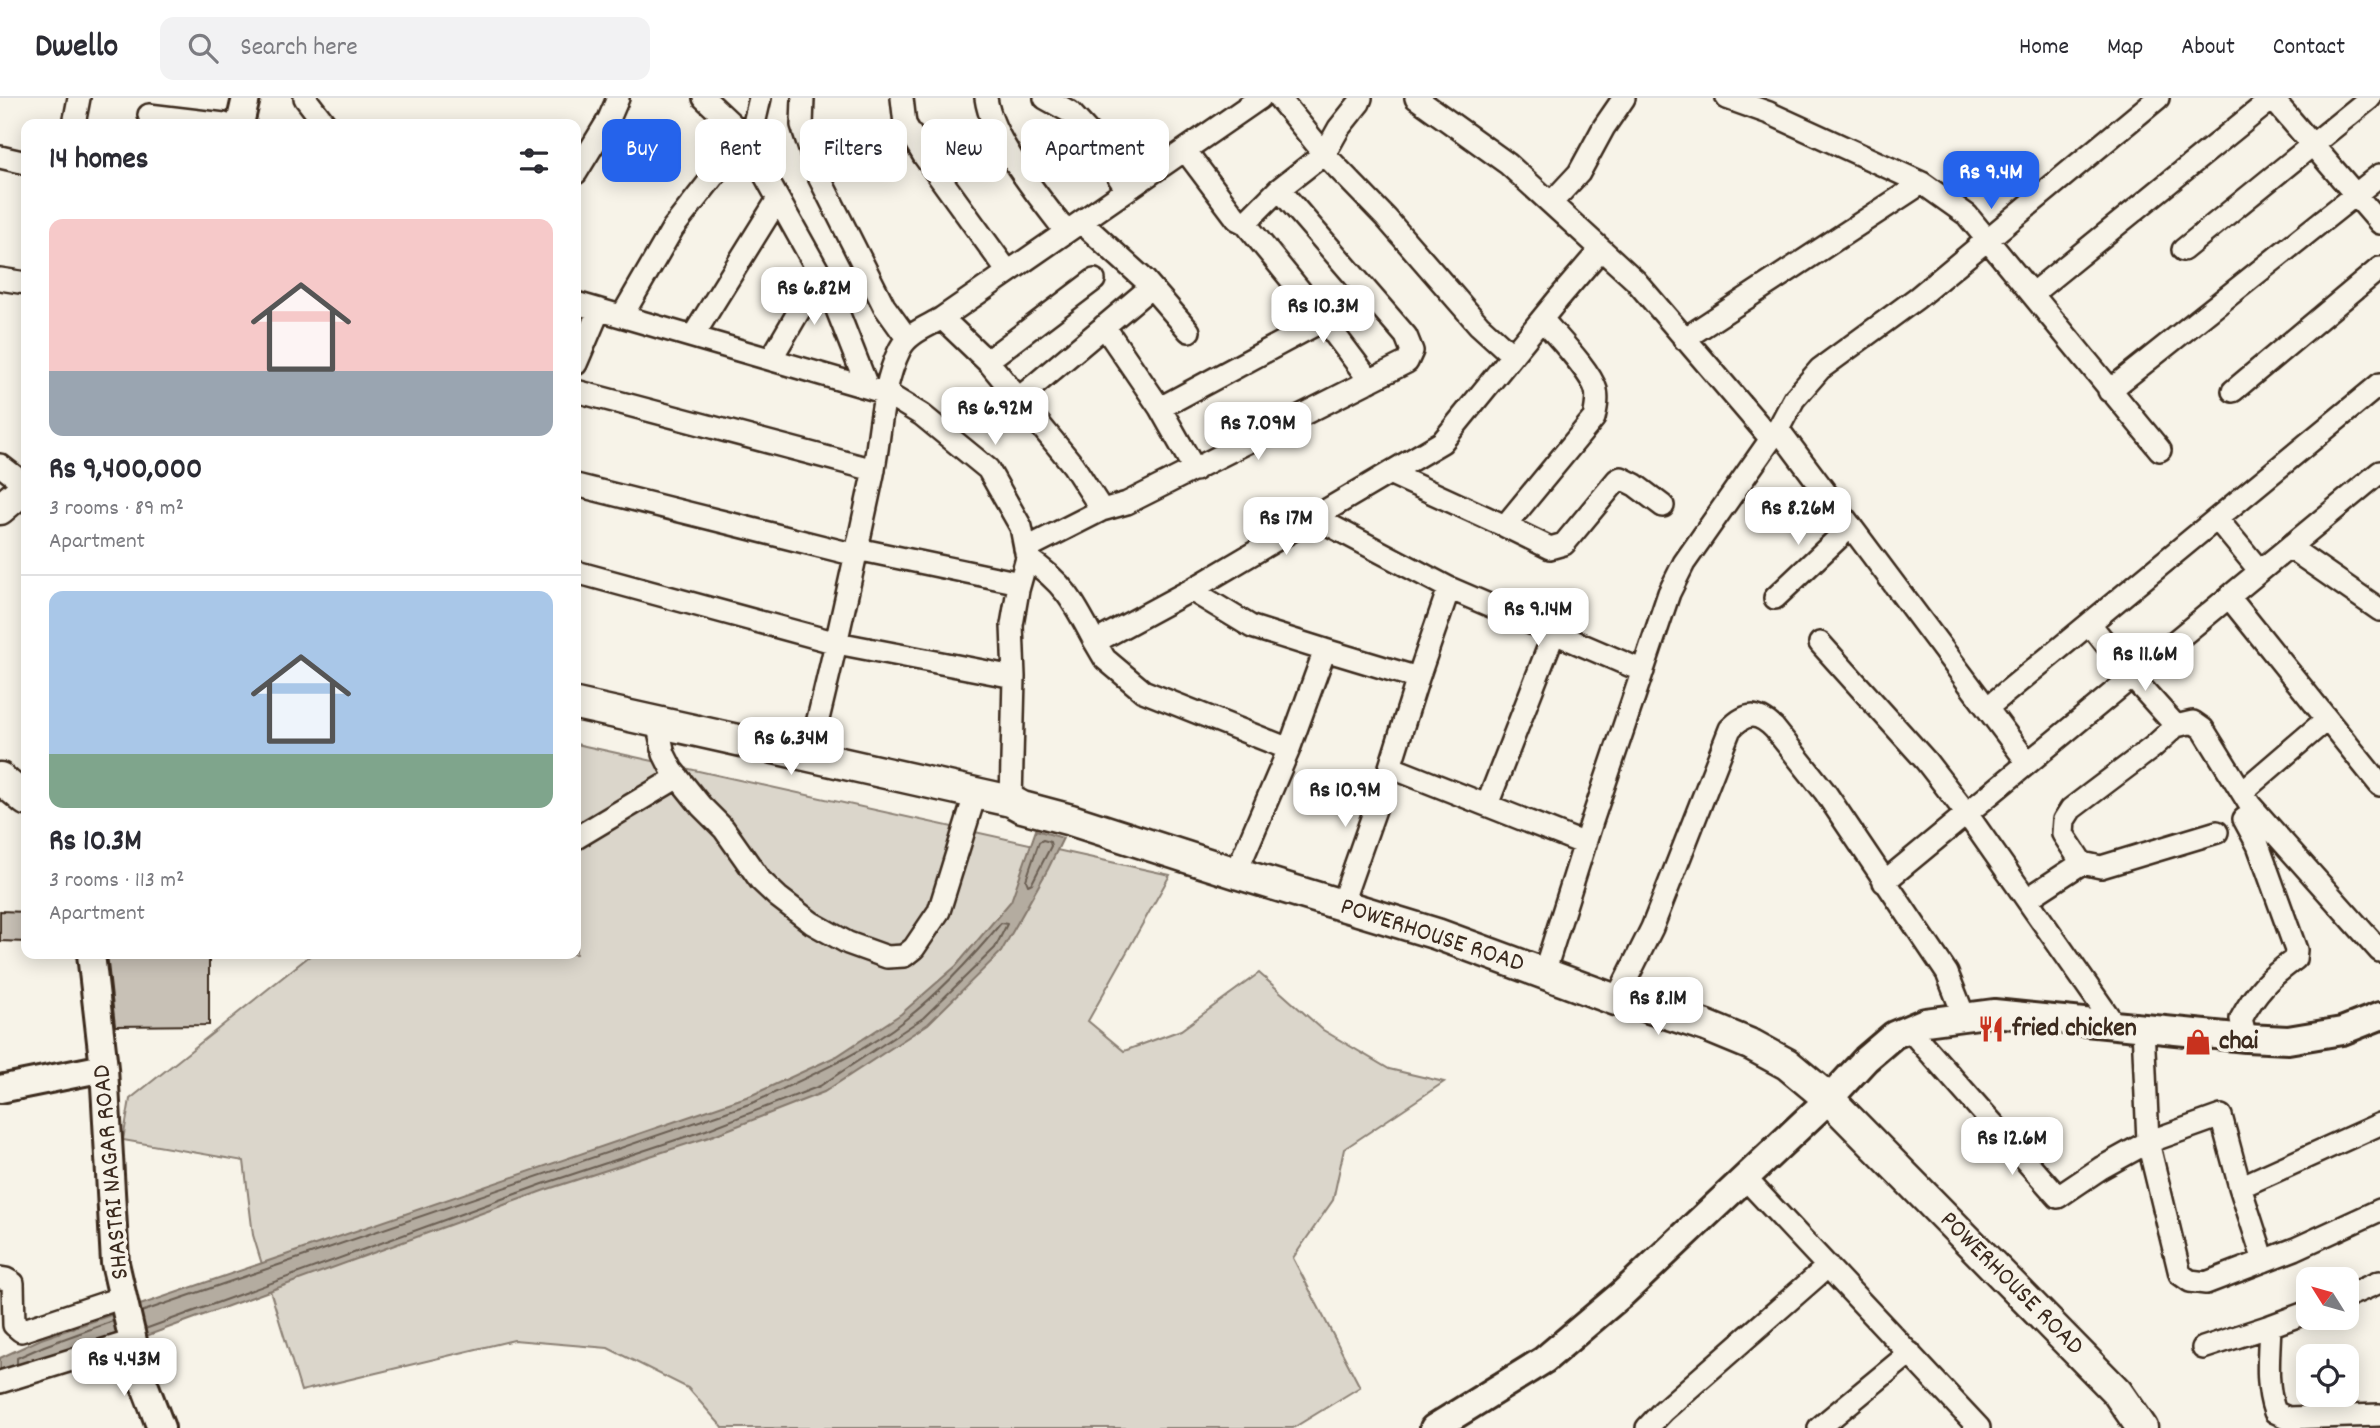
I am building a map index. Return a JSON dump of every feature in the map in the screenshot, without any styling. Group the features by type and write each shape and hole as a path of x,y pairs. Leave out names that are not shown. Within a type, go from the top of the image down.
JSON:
{"main road":[{"path":"0,509 21,490"},
{"name":"POWERHOUSE ROAD","path":"581,705 976,792 1437,934 1616,1000 1642,1005 1706,1026 1752,1045 1787,1063 1829,1099 2117,1392 2142,1428"},
{"path":"0,778 21,797"}],"street":[{"path":"75,119 79,98"},
{"path":"241,119 246,98"},
{"path":"305,98 321,119"},
{"path":"581,165 618,98"},
{"path":"704,98 726,119"},
{"path":"753,119 760,98"},
{"path":"803,98 802,125 819,177 903,344"},
{"path":"902,98 905,124 924,156 1008,272"},
{"path":"986,98 988,112 1037,194 1073,227 1151,287 1189,331"},
{"path":"1045,98 1070,112 1092,136 1127,190"},
{"path":"809,755 837,643 874,470 881,387 903,344 1260,98"},
{"path":"1279,98 1479,325 1512,355"},
{"path":"1245,223 1279,189 1325,153 1361,98"},
{"path":"1416,98 1508,164 1635,280 1685,339 1775,434 1851,526 2028,763"},
{"path":"1551,203 1579,173 1604,127 1624,98"},
{"path":"1727,98 1769,113 1922,183 1967,215 2160,450"},
{"path":"1544,973 1669,593 1684,563 1775,434 1794,400 1821,369 1917,298 2158,98"},
{"path":"2033,293 2272,98 2380,223"},
{"path":"2183,250 2370,98"},
{"path":"149,115 182,119"},
{"path":"1185,150 1237,219 1245,223 1370,381"},
{"path":"0,158 21,162"},
{"path":"2109,391 2380,174"},
{"path":"622,316 673,228 711,182"},
{"path":"769,182 881,387"},
{"path":"1685,339 1922,183"},
{"path":"1026,554 1102,510 1127,503 1407,362 1412,351 1406,335 1279,189"},
{"path":"694,337 778,199"},
{"path":"1095,642 1191,590 1442,442 1601,249"},
{"path":"2233,391 2380,268"},
{"path":"771,359 820,275"},
{"path":"0,279 21,282"},
{"path":"987,361 1094,280"},
{"path":"1018,399 1151,287"},
{"path":"581,305 771,359 881,387 922,415 988,469 1021,527 1026,554 1012,625 1016,804"},
{"path":"581,352 599,310"},
{"path":"942,318 987,361 1073,464 1102,510"},
{"path":"1505,526 1594,418 1597,403 1595,389 1586,372 1542,319"},
{"path":"1160,408 1324,320"},
{"path":"1104,326 1160,408 1195,470"},
{"path":"581,392 874,470"},
{"path":"1987,708 2217,519 2377,393"},
{"path":"0,465 21,481"},
{"path":"1884,882 2380,472"},
{"path":"1389,473 1550,548 1564,544 1621,478 1663,506"},
{"path":"581,486 857,552 1020,583"},
{"path":"1314,517 1449,588 1643,671"},
{"path":"2217,519 2260,571"},
{"path":"1774,598 1851,526"},
{"path":"2289,547 2380,610"},
{"path":"1026,554 1054,577 1072,598 1105,659 1143,691 1289,749"},
{"path":"581,573 837,643 1014,677"},
{"path":"1340,906 1390,767 1449,588"},
{"path":"1191,590 1252,627 1418,678"},
{"path":"2229,597 2379,782"},
{"path":"2090,624 2176,726"},
{"path":"1487,805 1554,633"},
{"path":"1820,643 1926,761 1967,814 2114,1024"},
{"path":"1236,873 1289,749 1325,650"},
{"path":"1616,1000 1652,928 1730,729 1741,718 1752,715 1766,720 1774,728 1825,792 1947,973 1964,1016"},
{"path":"2242,792 2327,719"},
{"path":"657,722 664,754 678,777 724,829 760,880 812,923 848,943 887,957 904,956 914,948 939,911 976,792"},
{"path":"2217,832 2101,867 2082,863 2063,834 2064,820 2071,809 2153,747 2176,726 2193,722 2203,729 2250,805 2380,951"},
{"path":"1390,767 1585,844"},
{"path":"581,835 678,777"},
{"path":"2244,819 2258,845 2296,950 2295,959 2271,976 2249,1004 2241,1019 2246,1038"},
{"path":"2027,899 2082,863"},
{"name":"SHASTRI NAGAR ROAD","path":"92,959 104,1068 115,1263 141,1376 161,1428"},
{"path":"1449,1424 1544,1360 1622,1294 1894,1035 1925,1022 1994,1013 2288,1040 2342,1031 2378,1021"},
{"path":"2143,1026 2148,1142 2180,1273 2190,1281 2206,1283 2295,1250 2380,1210"},
{"path":"1909,1029 2058,1197 2101,1168 2148,1142 2228,1114 2240,1187 2264,1261"},
{"path":"0,1089 104,1068"},
{"path":"2240,1187 2380,1124"},
{"path":"1744,1177 1979,1428"},
{"path":"1647,1428 1828,1266"},
{"path":"0,1278 13,1283 14,1325 21,1331 123,1300"},
{"path":"2359,1291 2380,1282"},
{"path":"2203,1348 2296,1316"},
{"path":"2270,1326 2269,1374 2275,1412 2288,1418 2380,1415"},
{"path":"0,1382 134,1348"},
{"path":"1819,1428 1910,1353"}],"shaded area":[{"path":"581,745 1170,875 1088,1021 1124,1051 1181,1030 1259,973 1323,1030 1389,1069 1444,1082 1344,1149 1333,1200 1293,1258 1360,1387 1293,1428 723,1428 688,1388 608,1348 514,1340 301,1391 253,1235 244,1161 123,1140 130,1099 306,959 581,959"}],"water":[{"path":"1036,830 1063,838 1001,952 928,1024 824,1092 709,1137 545,1190 146,1336 0,1378 0,1358 41,1339 752,1095 837,1056 901,1014 956,966 1011,901"}],"building":[{"path":"0,911 21,912 21,942 0,941"},
{"path":"108,959 209,959 209,1025 115,1026"}],"place":[{"name":"fried chicken","path":"1991,1029"},
{"name":"chai","path":"2198,1042"}]}
